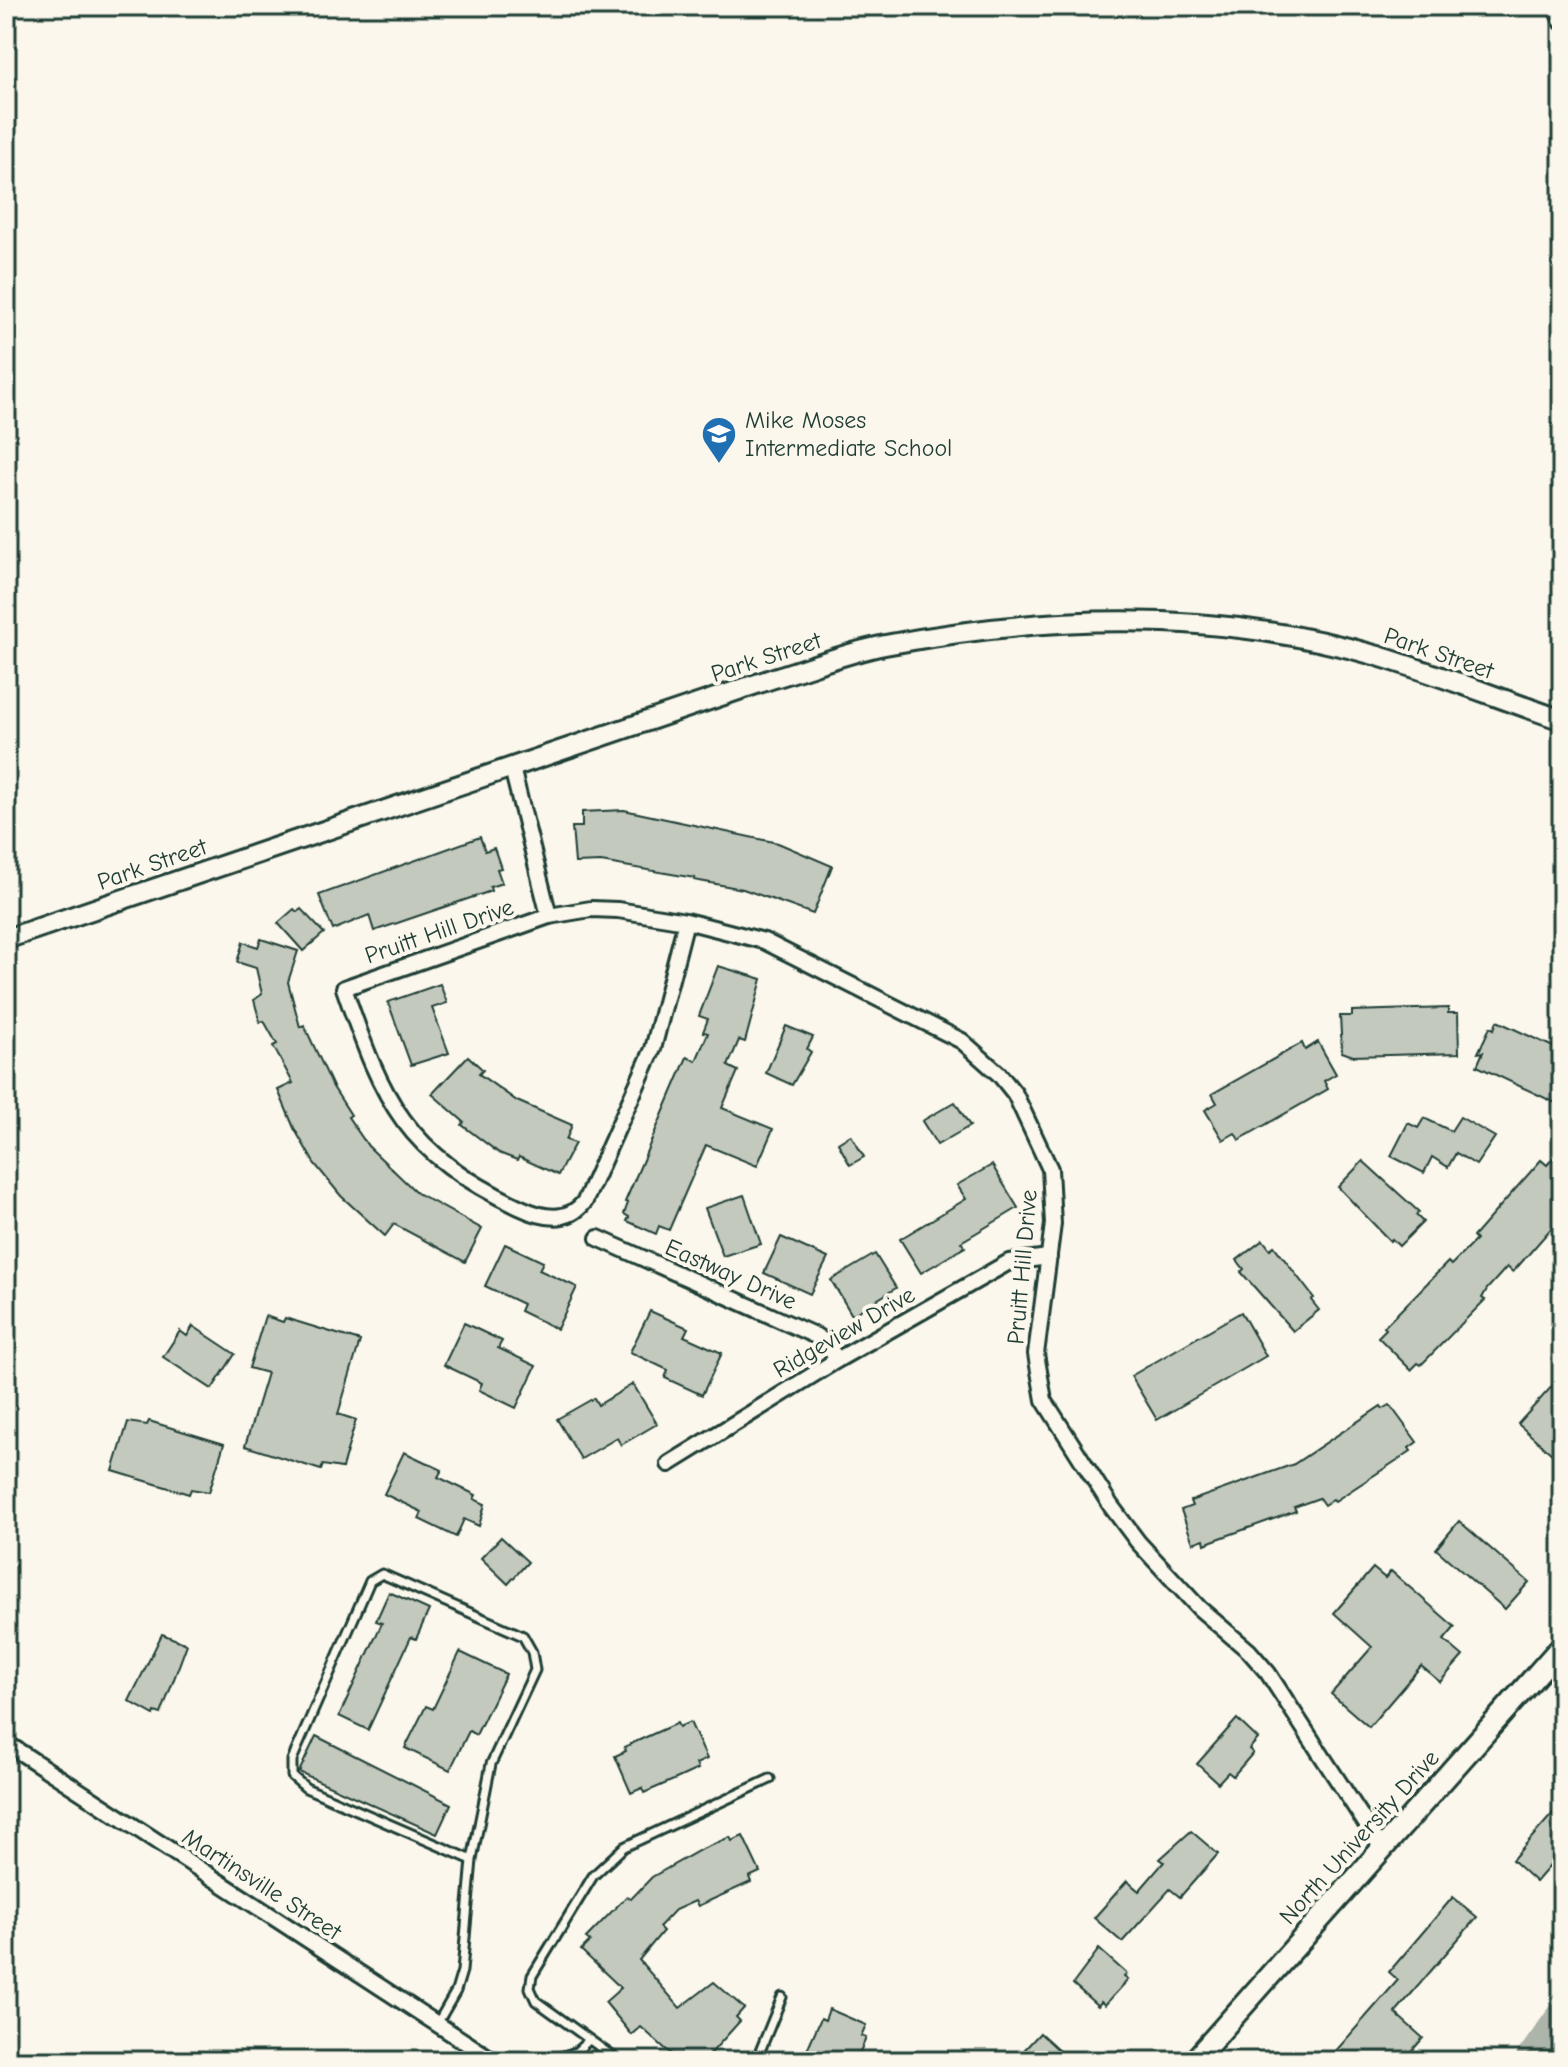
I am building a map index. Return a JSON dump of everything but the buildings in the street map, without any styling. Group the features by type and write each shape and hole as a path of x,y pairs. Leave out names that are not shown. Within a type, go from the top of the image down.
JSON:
{"main road":[{"name":"North University Drive","path":"1194,2061 1562,1646"}],"street":[{"path":"1555,6 1562,22"},
{"name":"Park Street","path":"6,939 774,678 882,646 1011,625 1113,620 1214,624 1287,635 1378,656 1562,720"},
{"name":"Pruitt Hill Drive","path":"512,768 549,916"},
{"name":"Pruitt Hill Drive","path":"686,921 662,1024 642,1074 585,1201 578,1209 561,1216 542,1216 490,1193 427,1149 398,1116 380,1087 344,988 549,916 591,909 618,910 686,921 740,932 789,952 939,1028 983,1057 1015,1094 1050,1169 1054,1201 1036,1354 1044,1400 1111,1506 1138,1542 1199,1608 1249,1651 1268,1673 1383,1850"},
{"name":"Eastway Drive","path":"598,1238 816,1336 827,1343 837,1360"},
{"name":"Ridgeview Drive","path":"669,1464 837,1360 1009,1262 1049,1257"},
{"name":"Martinsville Street","path":"6,1743 494,2061"}],"lane":[{"path":"437,2024 456,1991 462,1971 472,1860 491,1764 535,1670 532,1652 523,1636 382,1574 370,1581 292,1760 292,1776 306,1788 472,1860"},
{"path":"619,2061 536,2001 530,1988 532,1976 593,1876 624,1847 770,1779"},
{"path":"756,2061 782,1997"},
{"path":"548,2061 576,2052 589,2040"}],"waterway":[{"path":"1532,2061 1562,2019"}],"place":[{"name":"Mike Moses Intermediate School","path":"719,465"}]}
